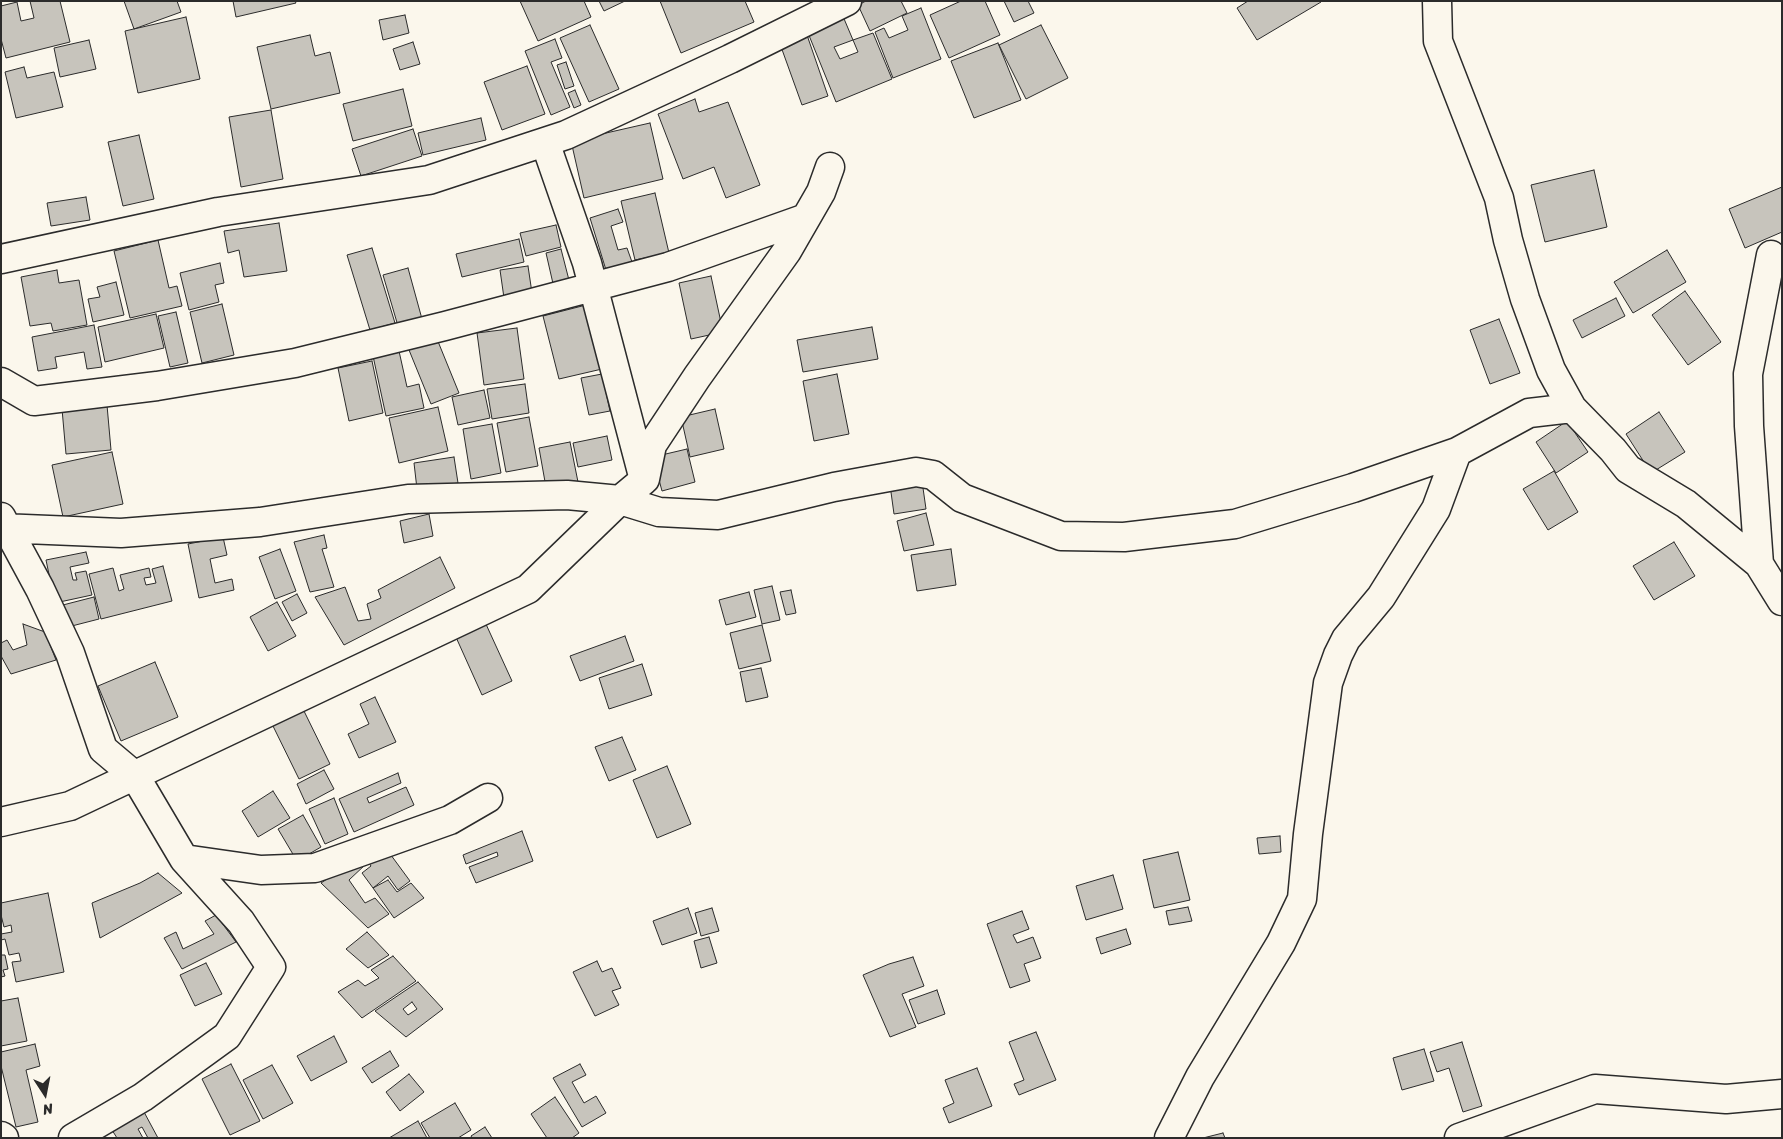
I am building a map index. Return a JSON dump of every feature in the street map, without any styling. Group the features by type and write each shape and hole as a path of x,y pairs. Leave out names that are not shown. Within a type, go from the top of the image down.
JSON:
{"street":[{"path":"1,258 218,212 429,180 566,134 730,59 847,1"},
{"path":"1437,1 1438,41 1499,198 1508,240 1525,299 1551,370 1572,408 1614,450 1628,469 1686,504 1759,564 1782,601"},
{"path":"545,142 587,263 644,480"},
{"path":"1,822 70,806 528,589 620,500 644,480 652,444 787,250 821,192 830,167"},
{"path":"1,382 34,401 157,386 295,363 593,288 668,267 806,218"},
{"path":"1759,564 1749,426 1748,374 1771,255"},
{"path":"4,525 121,533 260,522 408,500 567,495 620,500 659,512 718,516 834,487 916,472 933,475 962,498 1061,536 1124,537 1235,524 1353,488 1457,452 1529,413 1572,408"},
{"path":"1169,1138 1200,1077 1281,943 1302,899 1308,834 1328,683 1338,654 1346,639 1381,597 1436,510 1457,452"},
{"path":"4,525 40,589 70,653 103,749 135,776 184,859 242,922 271,967 227,1036 143,1097 73,1138"},
{"path":"184,859 261,870 315,868 450,820 488,798"},
{"path":"1459,1138 1595,1089 1726,1099 1782,1094"}],"building":[{"path":"30,1 60,1 70,42 6,58 1,39 1,6 17,2 21,21 34,18"},
{"path":"124,1 177,1 181,12 134,29"},
{"path":"233,1 295,1 296,3 236,17"},
{"path":"520,1 584,1 591,17 538,41"},
{"path":"599,1 625,1 604,11"},
{"path":"660,1 745,1 754,22 681,53"},
{"path":"866,1 901,1 907,13 870,31 858,5"},
{"path":"961,1 985,1 1000,35 949,58 930,15"},
{"path":"1004,1 1028,1 1034,13 1014,22"},
{"path":"1248,1 1321,2 1257,40 1237,8"},
{"path":"921,8 941,59 893,78 875,32 884,28 889,38 908,30 902,16"},
{"path":"842,14 853,40 873,33 892,79 836,102 806,28","holes":["853,40 858,52 840,59 834,47"]},
{"path":"405,15 409,33 383,40 379,20"},
{"path":"186,17 200,79 138,93 125,31"},
{"path":"590,25 619,89 589,102 560,38"},
{"path":"1041,25 1068,78 1026,99 999,45"},
{"path":"310,35 315,56 330,52 340,93 271,109 257,47"},
{"path":"807,35 828,96 802,105 780,44"},
{"path":"555,39 562,58 551,62 570,107 551,115 525,51"},
{"path":"89,40 96,69 60,77 54,48"},
{"path":"413,42 420,64 400,70 393,49"},
{"path":"998,43 1021,100 974,118 951,61"},
{"path":"566,62 574,86 565,89 557,65"},
{"path":"527,66 545,114 502,130 484,82"},
{"path":"24,67 27,78 54,72 63,107 16,118 5,72"},
{"path":"403,89 412,126 353,141 343,104"},
{"path":"575,90 581,105 574,108 568,93"},
{"path":"695,99 699,112 728,102 760,185 726,198 714,167 683,179 658,114"},
{"path":"271,110 283,179 241,187 229,117"},
{"path":"481,118 486,140 423,155 418,133"},
{"path":"650,123 663,179 584,198 571,141"},
{"path":"413,129 422,156 361,176 352,149"},
{"path":"139,135 154,199 123,206 108,142"},
{"path":"1594,170 1607,227 1545,242 1531,185"},
{"path":"1782,187 1782,232 1745,248 1729,209"},
{"path":"655,193 669,253 635,260 621,201"},
{"path":"86,197 90,220 51,226 47,203"},
{"path":"618,209 623,222 611,226 618,250 627,248 632,262 606,270 590,218"},
{"path":"279,223 287,271 244,277 239,250 228,253 224,231"},
{"path":"556,225 561,247 526,256 520,233"},
{"path":"519,239 524,262 462,277 456,254"},
{"path":"158,240 169,288 177,286 182,306 130,318 114,251"},
{"path":"372,248 395,323 370,330 347,255"},
{"path":"561,249 570,284 554,288 546,253"},
{"path":"1667,250 1686,282 1633,313 1614,282"},
{"path":"220,263 224,283 215,285 219,302 189,310 180,273"},
{"path":"528,266 532,293 504,298 500,270"},
{"path":"408,268 422,319 398,326 383,275"},
{"path":"57,270 59,283 79,280 87,325 53,331 51,323 30,326 21,277"},
{"path":"711,276 723,332 691,339 679,283"},
{"path":"116,282 124,315 93,322 88,299 100,297 97,287"},
{"path":"1685,291 1721,342 1688,365 1652,315"},
{"path":"1616,298 1625,316 1582,338 1573,320"},
{"path":"222,304 234,355 202,363 190,312"},
{"path":"586,305 602,369 559,379 543,316"},
{"path":"176,312 188,363 170,367 158,316"},
{"path":"156,314 164,348 105,362 98,327"},
{"path":"1499,319 1520,373 1490,384 1470,330"},
{"path":"94,325 102,367 87,369 84,352 55,357 57,368 38,371 32,337"},
{"path":"872,327 878,359 803,372 797,340"},
{"path":"517,328 524,379 484,385 477,333"},
{"path":"437,339 459,393 431,404 409,350"},
{"path":"399,351 407,387 419,384 424,408 386,416 373,356"},
{"path":"372,361 383,413 349,421 338,368"},
{"path":"602,374 610,411 589,415 581,378"},
{"path":"837,374 849,434 814,441 803,381"},
{"path":"525,384 529,413 492,419 487,389"},
{"path":"484,390 490,418 458,425 452,397"},
{"path":"107,405 111,450 66,454 62,409"},
{"path":"438,407 448,451 399,463 389,418"},
{"path":"715,409 724,449 690,457 681,417"},
{"path":"1659,412 1685,452 1651,473 1626,434"},
{"path":"529,417 538,466 506,472 497,423"},
{"path":"1567,421 1588,452 1556,473 1536,442"},
{"path":"492,424 501,473 471,479 463,429"},
{"path":"607,436 612,460 578,467 573,443"},
{"path":"570,442 579,487 547,493 539,448"},
{"path":"687,449 695,482 662,491 653,457"},
{"path":"112,452 123,504 63,517 52,465"},
{"path":"454,457 458,483 417,489 414,463"},
{"path":"1554,471 1578,512 1548,530 1523,489"},
{"path":"922,481 926,509 894,514 890,485"},
{"path":"926,513 934,545 904,551 897,521"},
{"path":"429,514 433,536 404,543 400,521"},
{"path":"324,535 327,548 322,549 334,587 310,592 294,542"},
{"path":"223,537 227,555 210,559 215,583 232,579 234,590 199,598 188,544"},
{"path":"1674,542 1695,576 1654,600 1633,566"},
{"path":"280,549 296,591 275,599 259,557"},
{"path":"951,549 956,585 917,591 911,555"},
{"path":"86,552 89,563 70,567 73,580 77,580 75,573 86,571 92,595 55,603 46,560"},
{"path":"440,557 455,588 344,645 315,597 345,587 358,621 371,619 367,604 381,598 378,590"},
{"path":"163,566 172,601 101,619 89,574 113,568 119,591 124,589 120,575 149,568 151,577 144,578 146,585 156,583 152,569"},
{"path":"772,586 780,620 762,624 754,590"},
{"path":"791,590 796,613 786,615 780,592"},
{"path":"749,592 756,617 726,625 719,600"},
{"path":"297,594 307,613 292,621 282,602"},
{"path":"94,597 99,619 64,628 59,606"},
{"path":"277,602 296,636 268,651 250,617"},
{"path":"485,622 512,681 482,695 455,635"},
{"path":"23,624 45,632 56,660 11,674 1,656 1,643 7,640 13,650 27,645"},
{"path":"762,625 771,661 739,669 730,633"},
{"path":"625,636 634,661 580,681 570,656"},
{"path":"155,662 178,717 121,741 98,686"},
{"path":"642,664 652,695 609,709 599,678"},
{"path":"761,668 768,697 746,702 740,672"},
{"path":"375,697 396,742 359,758 348,734 369,724 360,704"},
{"path":"303,709 330,764 299,779 272,724"},
{"path":"622,737 636,770 609,781 595,747"},
{"path":"667,766 691,824 657,838 633,780"},
{"path":"324,770 334,789 306,804 297,784"},
{"path":"398,773 401,783 367,798 369,803 406,787 414,805 354,832 339,799"},
{"path":"273,791 290,818 258,837 242,811"},
{"path":"334,798 348,834 325,844 309,809"},
{"path":"303,815 321,847 297,861 278,829"},
{"path":"522,831 533,861 476,883 469,867 498,856 497,852 466,864 463,855"},
{"path":"1280,836 1281,852 1259,854 1257,838"},
{"path":"385,847 410,881 398,890 388,876 373,888 362,873 371,866 367,860"},
{"path":"1178,852 1190,900 1154,908 1143,860"},
{"path":"362,856 366,864 349,880 365,903 375,898 389,914 368,928 321,883"},
{"path":"158,873 182,893 100,938 92,903 140,883"},
{"path":"1113,875 1123,909 1086,920 1076,886"},
{"path":"388,880 397,892 411,883 424,898 394,918 373,888"},
{"path":"48,893 64,972 16,982 12,962 21,961 19,953 9,955 5,939 1,940 1,934 12,932 11,925 4,927 1,903"},
{"path":"1188,907 1192,921 1169,925 1166,911"},
{"path":"688,908 697,933 662,945 653,921"},
{"path":"712,908 719,931 701,936 695,913"},
{"path":"1022,911 1029,929 1013,935 1017,943 1033,937 1041,958 1024,964 1030,981 1010,988 987,924"},
{"path":"216,915 236,942 182,969 164,938 176,932 183,949 214,934 205,921"},
{"path":"1126,929 1131,944 1101,954 1096,938"},
{"path":"367,932 389,955 368,968 346,949"},
{"path":"709,937 717,963 701,968 694,941"},
{"path":"1,955 5,955 8,969 3,970 5,976 1,977"},
{"path":"393,956 416,981 362,1018 338,992 358,980 365,986 379,978 371,970"},
{"path":"913,957 924,986 902,994 916,1027 890,1037 863,975 889,964"},
{"path":"597,961 602,972 612,968 621,988 612,991 619,1005 595,1016 573,972"},
{"path":"206,963 222,994 195,1006 180,975"},
{"path":"418,982 443,1009 406,1037 375,1011","holes":["412,1002 417,1009 408,1015 403,1009"]},
{"path":"937,990 945,1014 918,1024 909,1000"},
{"path":"18,998 27,1041 1,1046 1,1001"},
{"path":"1036,1032 1056,1080 1019,1095 1014,1084 1024,1080 1009,1042"},
{"path":"334,1036 347,1062 311,1081 297,1056"},
{"path":"1462,1042 1482,1106 1463,1112 1449,1068 1437,1072 1430,1052"},
{"path":"35,1044 40,1066 26,1070 38,1122 16,1127 1,1066 1,1052"},
{"path":"1424,1049 1434,1081 1402,1090 1393,1058"},
{"path":"390,1051 399,1066 372,1083 362,1068"},
{"path":"231,1064 260,1121 230,1135 202,1079"},
{"path":"580,1064 586,1075 572,1082 584,1103 596,1096 606,1113 582,1127 553,1078"},
{"path":"272,1065 293,1103 263,1119 243,1080"},
{"path":"977,1068 992,1106 949,1123 943,1108 954,1103 945,1080"},
{"path":"409,1074 424,1092 400,1111 386,1092"},
{"path":"555,1097 579,1133 572,1138 547,1138 531,1114"},
{"path":"455,1103 471,1130 458,1138 430,1138 421,1123"},
{"path":"144,1112 158,1138 148,1138 142,1127 138,1129 143,1138 117,1138 112,1130"},
{"path":"418,1121 427,1138 389,1138"},
{"path":"485,1127 492,1138 472,1138 471,1136"},
{"path":"1223,1133 1225,1138 1203,1138"}]}
